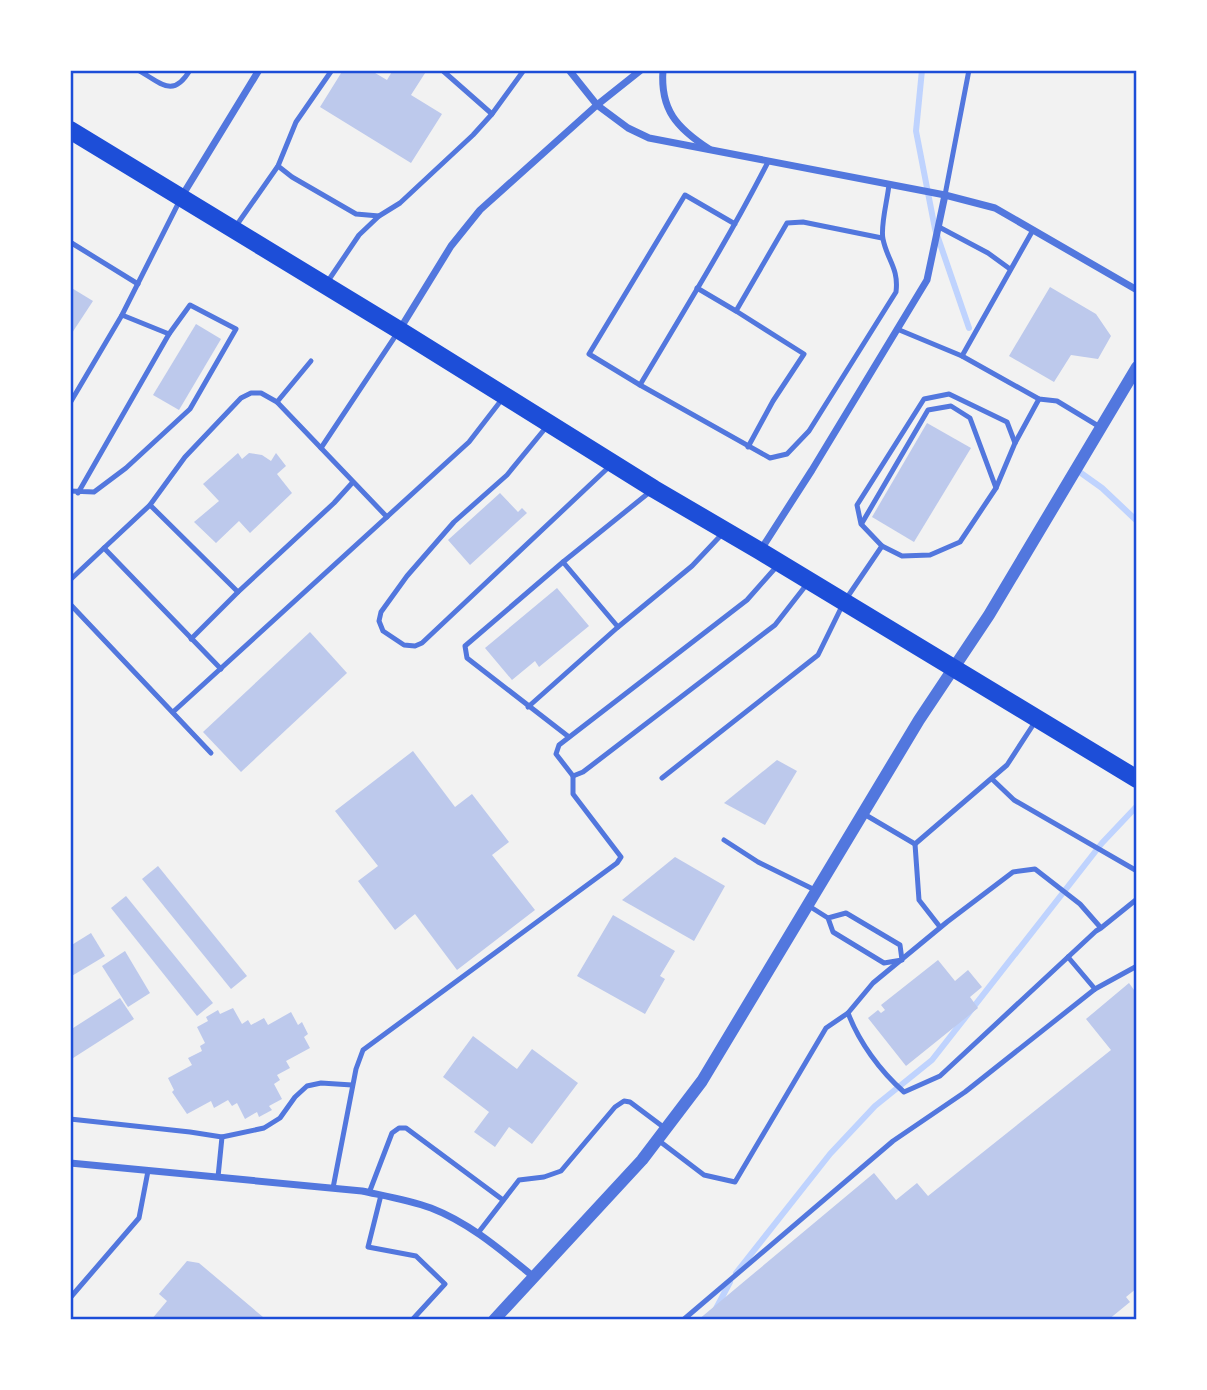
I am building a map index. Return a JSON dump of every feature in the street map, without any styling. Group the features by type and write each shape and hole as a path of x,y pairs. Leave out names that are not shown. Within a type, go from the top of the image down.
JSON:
{"main road":[{"path":"70,130 326,284 654,489 780,562 1137,779"}],"street":[{"path":"182,197 259,70"},
{"path":"569,70 597,106 628,128 649,138 945,195 995,208 1137,290"},
{"path":"399,330 451,246 480,210 641,70"},
{"path":"663,70 663,98 677,124 712,152"},
{"path":"760,551 926,280 945,195"},
{"path":"494,1320 642,1160 702,1081 953,668 989,615 1137,367"},
{"path":"70,1163 382,1195 431,1208 478,1233 534,1277"}],"lane":[{"path":"138,70 173,88 183,81 190,70"},
{"path":"234,229 278,166 296,122 332,70"},
{"path":"442,70 492,114"},
{"path":"326,284 359,235 379,215 400,203 474,135 524,70"},
{"path":"945,195 970,70"},
{"path":"640,384 735,224 768,162"},
{"path":"278,166 356,214 379,215"},
{"path":"735,224 685,195 589,354 770,458 787,454 809,431 896,292 898,280 895,266 882,238 889,184"},
{"path":"70,403 122,315 182,197"},
{"path":"736,311 787,223 803,222 882,238"},
{"path":"939,228 988,253 1010,269"},
{"path":"962,356 1033,230"},
{"path":"70,242 138,284"},
{"path":"697,288 804,354 748,447"},
{"path":"70,491 78,493 94,492 126,468 190,409 236,329 190,305 169,334 78,493"},
{"path":"122,315 169,334"},
{"path":"897,329 962,356 1039,399 1057,401 1100,427"},
{"path":"321,448 399,330"},
{"path":"277,402 311,361"},
{"path":"70,580 72,573 104,548 149,505 186,457 241,398 251,393 261,393 277,402 387,517"},
{"path":"1014,443 1007,422 949,394 924,399 857,505 861,524 882,546 902,556 930,555 960,542 996,488 1014,443 1039,399"},
{"path":"173,712 469,442 505,395"},
{"path":"861,524 928,410 951,406 970,418 996,488"},
{"path":"550,423 507,475 454,522 407,576 381,612 379,621 383,631 404,645 415,646 422,643 613,462"},
{"path":"191,639 354,482"},
{"path":"569,737 467,658 465,646 654,489"},
{"path":"149,505 238,592"},
{"path":"528,707 692,566 726,530"},
{"path":"662,778 818,656 844,602 882,546"},
{"path":"104,548 221,669"},
{"path":"563,562 618,627"},
{"path":"333,1188 352,1085 363,1050 617,863 621,857 573,794 573,776 556,754 556,749 747,600 780,562"},
{"path":"573,776 583,772 775,625 809,581"},
{"path":"70,604 211,753"},
{"path":"915,844 1007,765 1037,719"},
{"path":"992,779 1014,800 1137,871"},
{"path":"864,814 915,844"},
{"path":"724,841 758,862 818,891"},
{"path":"915,844 919,900 940,928"},
{"path":"478,1233 519,1181 561,1171 615,1107 624,1101 630,1102 704,1175 735,1182 826,1028 848,1013 873,983 1013,872 1035,869 1080,904 1101,928"},
{"path":"848,1013 855,1031 892,1082 904,1092 940,1076 1068,957 1137,899"},
{"path":"809,906 828,918 833,932 884,963 902,960"},
{"path":"828,918 846,913 900,945 902,960"},
{"path":"1068,957 1095,989"},
{"path":"683,1320 892,1141 965,1092 1095,989 1137,965"},
{"path":"70,1119 222,1137 264,1128 281,1118 295,1097 307,1086 321,1083 352,1085"},
{"path":"369,1193 392,1133 399,1128 406,1128 502,1200"},
{"path":"218,1177 222,1137"},
{"path":"70,1298 139,1218 148,1171"},
{"path":"382,1195 368,1247 416,1256 445,1283 412,1320"}],"building":[{"path":"343,70 370,70 387,80 393,70 427,70 411,95 442,114 411,163 320,107"},
{"path":"70,287 93,301 70,336"},
{"path":"1050,287 1096,314 1111,336 1098,359 1071,355 1054,382 1009,356"},
{"path":"196,324 221,339 179,410 153,395"},
{"path":"927,423 971,448 914,542 872,517"},
{"path":"238,453 242,459 249,453 262,455 271,461 276,453 286,466 277,474 292,493 250,533 239,521 216,543 194,522 219,501 203,484"},
{"path":"500,493 518,512 522,508 527,513 470,565 448,540"},
{"path":"557,588 589,626 539,667 535,661 512,680 485,648"},
{"path":"310,632 347,673 241,772 203,732"},
{"path":"413,751 455,807 472,794 509,842 492,855 535,910 457,970 415,914 395,930 358,881 378,866 335,811"},
{"path":"777,760 797,771 765,825 724,803"},
{"path":"675,857 725,886 694,941 622,900"},
{"path":"158,866 247,976 231,989 142,879"},
{"path":"126,896 213,1003 197,1016 111,908"},
{"path":"613,915 675,951 660,976 665,979 645,1014 577,976"},
{"path":"91,933 105,956 70,977 70,946"},
{"path":"125,951 150,993 128,1007 102,966"},
{"path":"938,960 955,981 968,970 982,987 970,997 978,1008 906,1066 868,1018 878,1010 881,1013 885,1010 881,1005"},
{"path":"1129,983 1137,994 1137,1288 1126,1297 1130,1302 1108,1320 698,1320 874,1173 896,1200 917,1183 928,1196 1111,1050 1086,1019"},
{"path":"120,998 134,1019 70,1060 70,1030"},
{"path":"233,1008 242,1024 248,1020 251,1025 264,1018 268,1025 291,1012 298,1025 302,1022 308,1034 304,1037 310,1048 286,1061 290,1068 277,1075 280,1080 274,1084 282,1099 269,1106 272,1110 259,1117 257,1112 245,1119 237,1103 232,1106 228,1100 214,1108 211,1101 187,1114 172,1092 174,1090 168,1078 192,1065 188,1058 202,1051 200,1046 205,1043 197,1027 208,1021 206,1017 218,1010 220,1014"},
{"path":"473,1036 517,1069 532,1049 578,1083 532,1144 509,1127 495,1147 474,1132 489,1112 443,1077"},
{"path":"187,1261 199,1263 263,1317 261,1320 151,1320 167,1301 159,1294"}],"waterway":[{"path":"922,70 916,131 935,229 969,328"},
{"path":"1081,473 1102,488 1137,521"},
{"path":"736,1273 830,1154 875,1106 932,1060 1102,843 1137,806"},
{"path":"710,1320 730,1282"}]}
